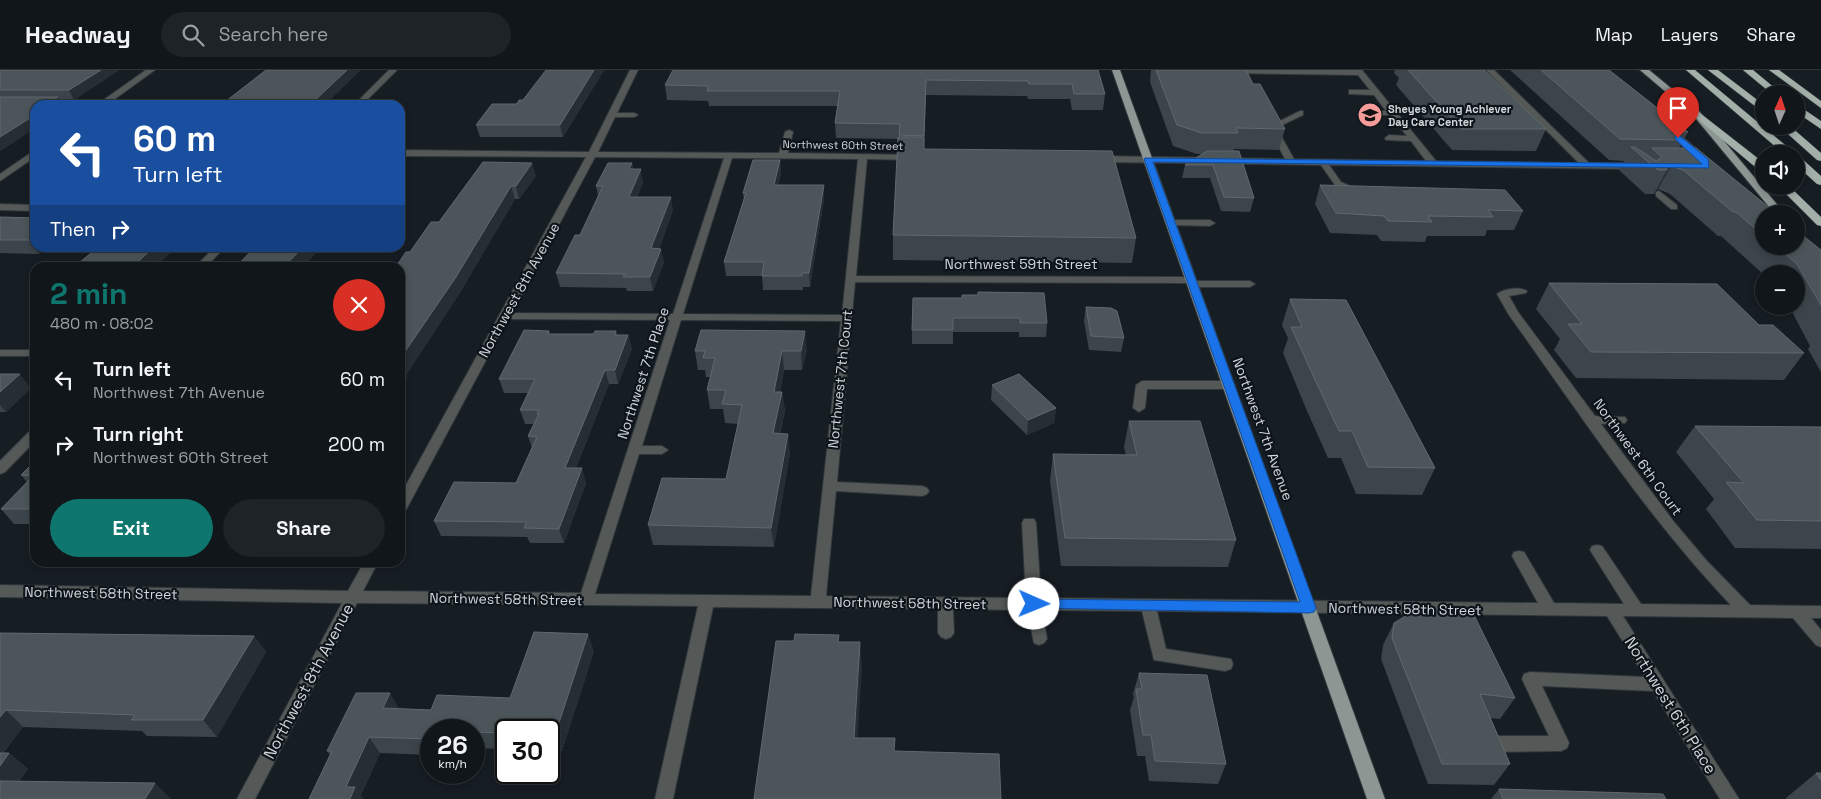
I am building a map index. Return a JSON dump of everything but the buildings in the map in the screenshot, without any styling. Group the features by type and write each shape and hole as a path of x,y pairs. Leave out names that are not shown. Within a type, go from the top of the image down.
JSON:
{"highway":[{"path":"1690,70 1780,145"},
{"path":"1712,70 1755,103"},
{"path":"1747,70 1766,85"},
{"path":"1772,70 1821,105"},
{"path":"1696,113 1755,162"},
{"path":"1805,114 1821,126"},
{"path":"1794,135 1821,158"},
{"path":"1805,167 1821,182"},
{"path":"1792,195 1821,223"}],"main road":[{"name":"Northwest 7th Avenue","path":"1116,70 1376,799"},
{"path":"1644,70 1696,113 1773,205"}],"street":[{"path":"108,100 151,70"},
{"path":"363,100 393,70"},
{"name":"Northwest 8th Avenue","path":"405,499 593,153 634,70"},
{"path":"1490,70 1586,165"},
{"path":"1225,71 1359,71 1432,162"},
{"path":"1352,92 1377,93"},
{"path":"1291,161 1276,136 1278,124 1300,113"},
{"path":"1370,113 1392,113"},
{"path":"611,115 634,115"},
{"path":"1662,124 1705,160 1703,166"},
{"path":"784,155 789,132"},
{"path":"1389,138 1413,139"},
{"name":"Northwest 60th Street","path":"405,153 921,157"},
{"name":"Northwest 7th Place","path":"586,600 729,155"},
{"name":"Northwest 7th Court","path":"818,601 864,156"},
{"path":"0,178 30,157"},
{"path":"1085,159 1646,166"},
{"path":"1324,161 1333,179 1342,188 1367,192"},
{"path":"1627,166 1638,175"},
{"path":"1659,194 1674,207"},
{"path":"0,207 30,208"},
{"path":"1171,223 1210,223"},
{"path":"205,262 215,252"},
{"name":"Northwest 59th Street","path":"851,278 1250,284"},
{"name":"Northwest 6th Court","path":"1522,291 1502,294 1513,313 1669,526 1701,564 1747,612"},
{"path":"505,316 847,318"},
{"path":"0,353 30,353"},
{"path":"1139,408 1142,386 1229,386"},
{"path":"1593,420 1621,420"},
{"path":"0,468 30,438"},
{"path":"634,450 662,450"},
{"path":"829,486 922,491"},
{"path":"1029,523 1034,604 1039,638"},
{"path":"1597,550 1637,611"},
{"path":"1519,556 1550,610"},
{"name":"Northwest 8th Avenue","path":"246,799 367,567"},
{"name":"Northwest 58th Street","path":"0,591 586,600 1821,612"},
{"path":"664,799 707,600"},
{"path":"945,603 946,633"},
{"path":"1148,606 1160,655 1225,664"},
{"name":"Northwest 6th Place","path":"1612,611 1730,799"},
{"path":"1797,612 1821,641"},
{"path":"1497,744 1562,743 1530,679 1658,684"}],"place":[{"name":"Sheyes Young Achiever Day Care Center","path":"1370,115"}],"route":[{"path":"1034,604 1309,608 1148,159 1706,166 1705,160 1678,138"}]}
